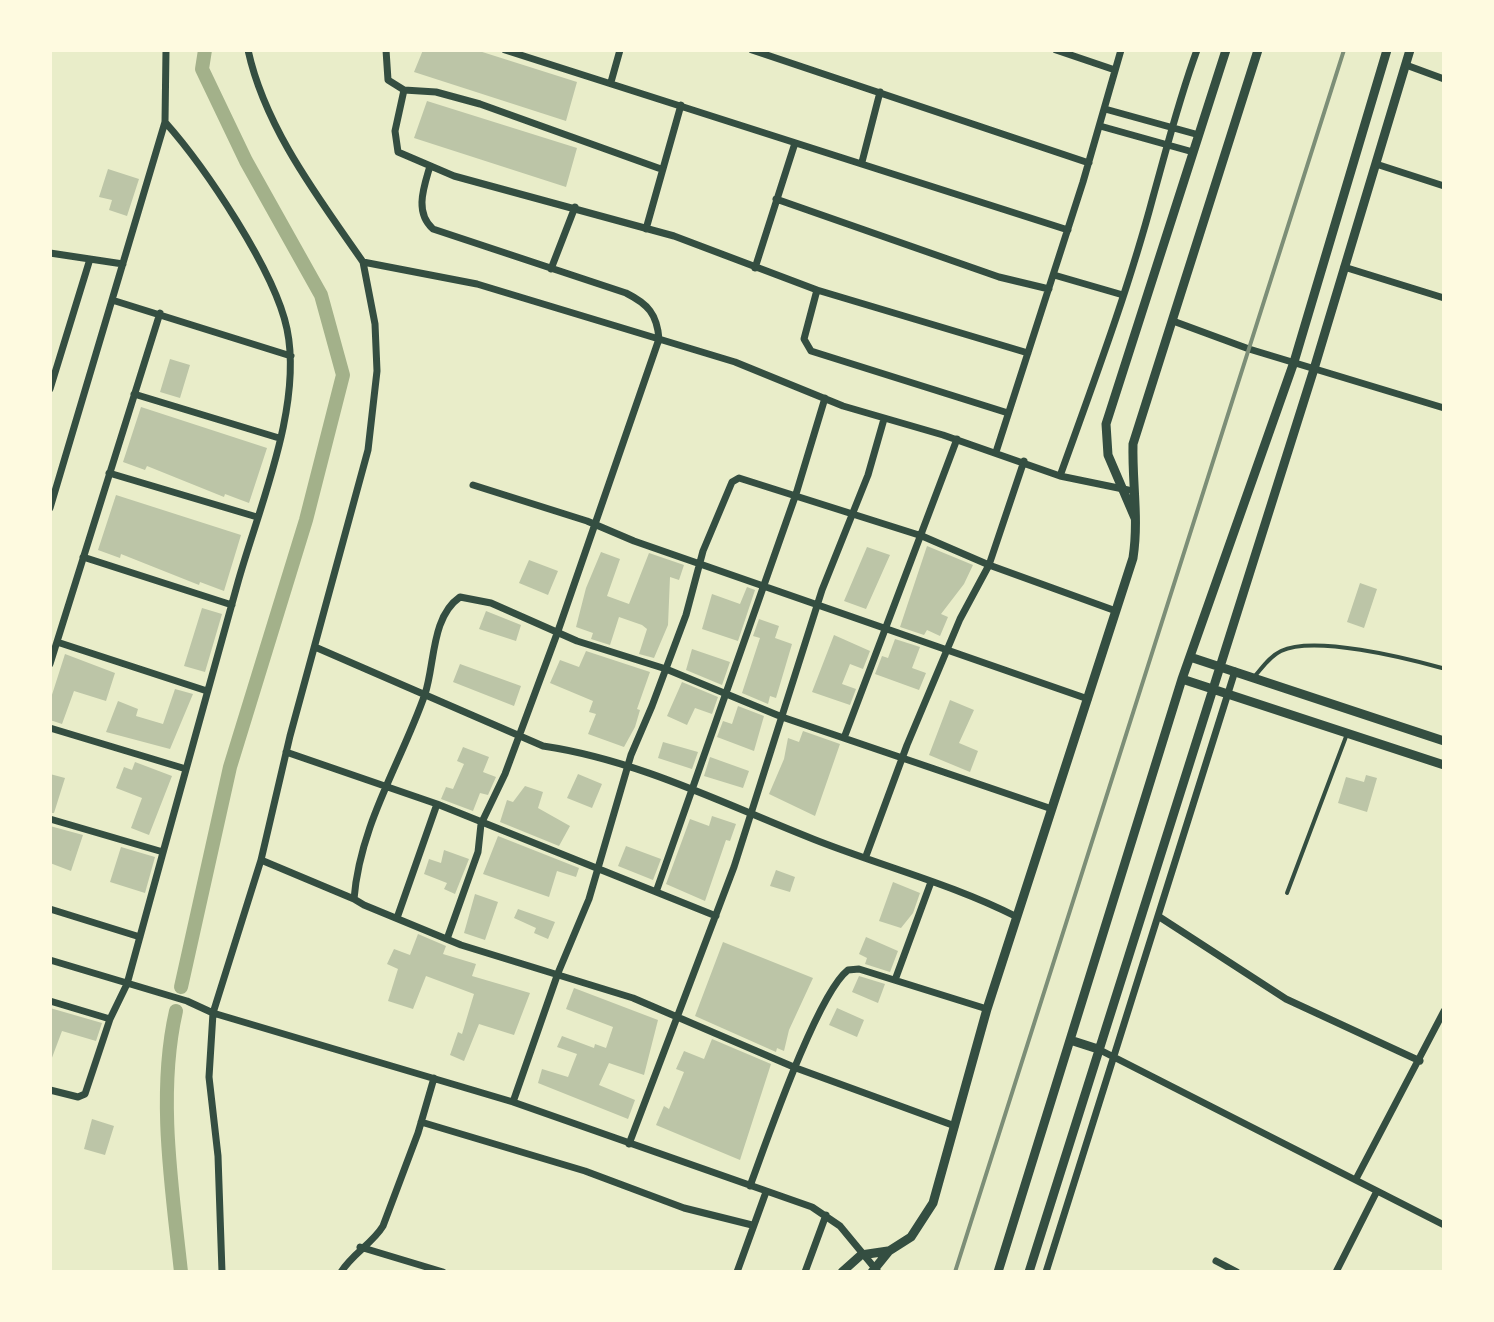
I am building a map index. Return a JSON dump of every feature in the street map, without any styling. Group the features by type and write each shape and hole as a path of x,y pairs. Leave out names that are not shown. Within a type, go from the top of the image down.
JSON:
{"street":[{"path":"50,508 165,122 166,50"},
{"path":"222,1272 218,1156 209,1077 213,1013 261,860 286,752 368,450 377,371 375,324 363,262 270,115 254,79 248,50"},
{"path":"386,50 388,80 404,90 436,92 480,104 661,169"},
{"path":"505,50 1068,230"},
{"path":"611,82 620,50"},
{"path":"752,50 1089,163"},
{"path":"1056,50 1115,70"},
{"path":"996,452 1089,163 1121,50"},
{"path":"1060,476 1123,295 1154,196 1170,127 1197,50"},
{"path":"1138,525 1108,455 1106,424 1226,50"},
{"path":"50,960 213,1013 513,1102 766,1192 826,1215 840,1226 875,1271 889,1251 911,1237 923,1223 933,1203 987,1009 1133,558 1138,525 1133,444 1258,50"},
{"path":"998,1272 1182,679 1294,362 1387,50"},
{"path":"1029,1272 1314,369 1410,50"},
{"path":"1406,65 1444,79"},
{"path":"404,90 395,131 398,152 430,166 454,176 646,229 817,290 1028,353"},
{"path":"862,162 880,92"},
{"path":"646,229 681,105"},
{"path":"1105,109 1199,135"},
{"path":"50,1090 78,1097 85,1094 110,1019 127,984 279,438 291,356 287,327 278,304 240,228 198,160 165,122"},
{"path":"1100,126 1193,152"},
{"path":"755,268 795,143"},
{"path":"1376,164 1444,186"},
{"path":"430,166 421,211 424,221 433,229 644,302 658,322 659,339 558,631 505,774 481,824 478,852 447,939"},
{"path":"776,199 999,277 1049,289"},
{"path":"551,269 575,207"},
{"path":"50,253 123,264"},
{"path":"50,389 90,259"},
{"path":"363,262 477,284 735,362 884,419 957,439 1060,476 1121,491 1134,490"},
{"path":"1344,267 1444,298"},
{"path":"1054,275 1123,295"},
{"path":"817,290 804,339 811,351 1008,413"},
{"path":"112,300 291,356"},
{"path":"50,664 160,313"},
{"path":"1173,321 1314,369 1444,408"},
{"path":"134,394 279,438"},
{"path":"656,892 796,494 825,398"},
{"path":"629,1144 716,916 818,606 868,475 884,419"},
{"path":"844,738 957,439"},
{"path":"866,856 902,760 989,565 1024,461"},
{"path":"109,473 257,517"},
{"path":"513,1102 558,973 589,899 628,765 666,669 700,561 732,482 739,478 853,512 1116,611"},
{"path":"473,485 593,523 634,541 700,561 818,606 1088,699"},
{"path":"83,557 232,605"},
{"path":"354,899 356,873 384,785 426,692 431,650 453,602 460,597 491,603 782,717 1052,809"},
{"path":"57,642 207,691"},
{"path":"315,647 426,692 543,746 628,765 816,840 975,896 1017,917"},
{"path":"1190,657 1444,741"},
{"path":"1046,1272 1235,671"},
{"path":"1182,679 1444,765"},
{"path":"50,728 186,769"},
{"path":"286,752 437,804 716,916"},
{"path":"397,918 437,804"},
{"path":"50,819 163,852"},
{"path":"261,860 447,939 633,998 796,1068 955,1126"},
{"path":"895,980 931,882"},
{"path":"50,909 140,937"},
{"path":"1158,916 1286,999 1420,1061"},
{"path":"750,1186 796,1068 843,974 859,969 987,1009"},
{"path":"50,1001 110,1019"},
{"path":"1356,1179 1444,1011"},
{"path":"1070,1040 1114,1056 1444,1225"},
{"path":"341,1272 360,1247 376,1237 383,1226 434,1078"},
{"path":"421,1122 585,1171 684,1208 752,1225"},
{"path":"1336,1272 1377,1191"},
{"path":"737,1272 766,1192"},
{"path":"805,1272 826,1215"},
{"path":"360,1247 443,1272"},
{"path":"842,1272 861,1255 889,1251"},
{"path":"1216,1261 1237,1272"}],"lane":[{"path":"1254,678 1277,653 1297,646 1393,654 1442,668"},
{"path":"1287,893 1347,733"}],"building":[{"path":"423,50 476,50 577,82 566,121 414,72"},
{"path":"427,101 577,148 566,187 414,138"},
{"path":"108,169 139,179 127,216 109,210 112,200 99,197"},
{"path":"170,359 190,365 180,398 160,392"},
{"path":"141,407 267,448 249,503 225,494 224,497 147,466 145,470 123,462"},
{"path":"116,495 241,535 224,591 200,582 199,585 121,554 120,558 98,550"},
{"path":"927,546 973,565 964,584 941,614 948,617 940,636 927,630 924,635 900,627"},
{"path":"867,547 890,555 866,609 844,601"},
{"path":"601,552 620,559 607,596 629,604 649,553 684,565 679,580 670,577 668,625 654,658 639,654 647,629 642,625 619,617 610,645 591,639 593,633 576,627 586,588"},
{"path":"529,560 558,571 548,595 519,583"},
{"path":"1360,583 1377,589 1364,628 1347,622"},
{"path":"747,587 755,590 738,641 702,629 712,594 740,604"},
{"path":"202,608 222,614 205,672 184,666"},
{"path":"486,611 521,625 516,641 479,629"},
{"path":"759,619 779,626 775,638 792,644 776,698 770,696 768,704 742,693 760,638 753,636"},
{"path":"834,635 870,651 863,669 850,664 842,684 856,689 850,705 812,692"},
{"path":"895,639 920,647 912,668 926,673 919,690 875,674 882,656 888,658"},
{"path":"692,649 730,662 722,685 686,670"},
{"path":"586,651 650,672 637,709 640,710 635,727 624,747 588,734 596,714 589,712 593,701 550,683 560,660 579,667"},
{"path":"65,654 115,673 106,701 74,691 62,724 50,720 50,701"},
{"path":"460,664 521,686 514,706 453,682"},
{"path":"682,682 718,697 712,714 695,708 687,725 667,716"},
{"path":"175,689 193,694 170,749 106,732 118,701 138,709 136,716 163,724"},
{"path":"950,700 974,710 959,743 978,751 970,772 929,755"},
{"path":"738,706 764,716 754,751 717,737 723,721 732,724"},
{"path":"803,731 840,744 815,816 769,794 784,759 788,738 799,742"},
{"path":"663,742 698,752 692,769 658,758"},
{"path":"463,747 489,757 483,772 496,777 488,795 480,793 473,811 441,799 446,787 453,789 464,764 457,761"},
{"path":"710,757 749,771 743,788 704,776"},
{"path":"135,762 172,776 149,835 131,828 142,798 116,788 124,767 132,770"},
{"path":"50,774 65,778 54,813 50,813"},
{"path":"578,774 602,784 592,808 567,798"},
{"path":"1366,775 1377,778 1367,812 1338,803 1346,777 1364,782"},
{"path":"525,786 543,792 538,808 570,826 559,846 500,822 507,800 513,802"},
{"path":"712,816 736,824 730,841 726,840 705,901 666,884 690,819 709,826"},
{"path":"50,826 83,835 71,871 50,863"},
{"path":"498,836 579,868 576,877 557,871 549,897 483,874"},
{"path":"626,846 661,859 653,880 618,866"},
{"path":"121,847 155,857 145,893 110,882"},
{"path":"444,850 469,859 455,894 444,889 447,883 424,874 429,859 441,863"},
{"path":"776,870 795,877 790,892 770,886"},
{"path":"893,882 920,893 913,913 901,928 879,921"},
{"path":"475,894 498,902 485,940 464,933"},
{"path":"518,909 555,922 548,939 534,933 536,928 514,918"},
{"path":"418,934 446,946 443,954 476,964 472,976 530,993 514,1035 479,1024 464,1061 450,1055 458,1032 462,1034 474,994 426,976 413,1009 388,1001 398,969 387,964 394,949 410,955"},
{"path":"866,937 898,951 890,972 865,964 867,958 859,954"},
{"path":"723,942 813,978 789,1030 784,1051 777,1048 776,1052 695,1016"},
{"path":"859,976 885,984 878,1003 852,992"},
{"path":"574,988 658,1020 644,1075 609,1063 599,1085 635,1100 628,1119 538,1083 542,1069 568,1077 577,1054 557,1047 562,1036 594,1048 595,1044 606,1048 613,1027 566,1009"},
{"path":"50,1008 102,1023 96,1041 62,1031 50,1063"},
{"path":"837,1008 864,1020 857,1037 829,1025"},
{"path":"712,1039 771,1064 740,1160 656,1125 664,1106 669,1109 684,1072 676,1069 684,1051 704,1059"},
{"path":"92,1119 114,1126 105,1155 84,1149"}],"waterway":[{"path":"181,987 230,767 306,520 343,375 321,295 246,161 202,69 205,50"},
{"path":"176,1011 170,1043 167,1108 170,1174 181,1272"}],"railway":[{"path":"955,1272 1344,50"}]}
